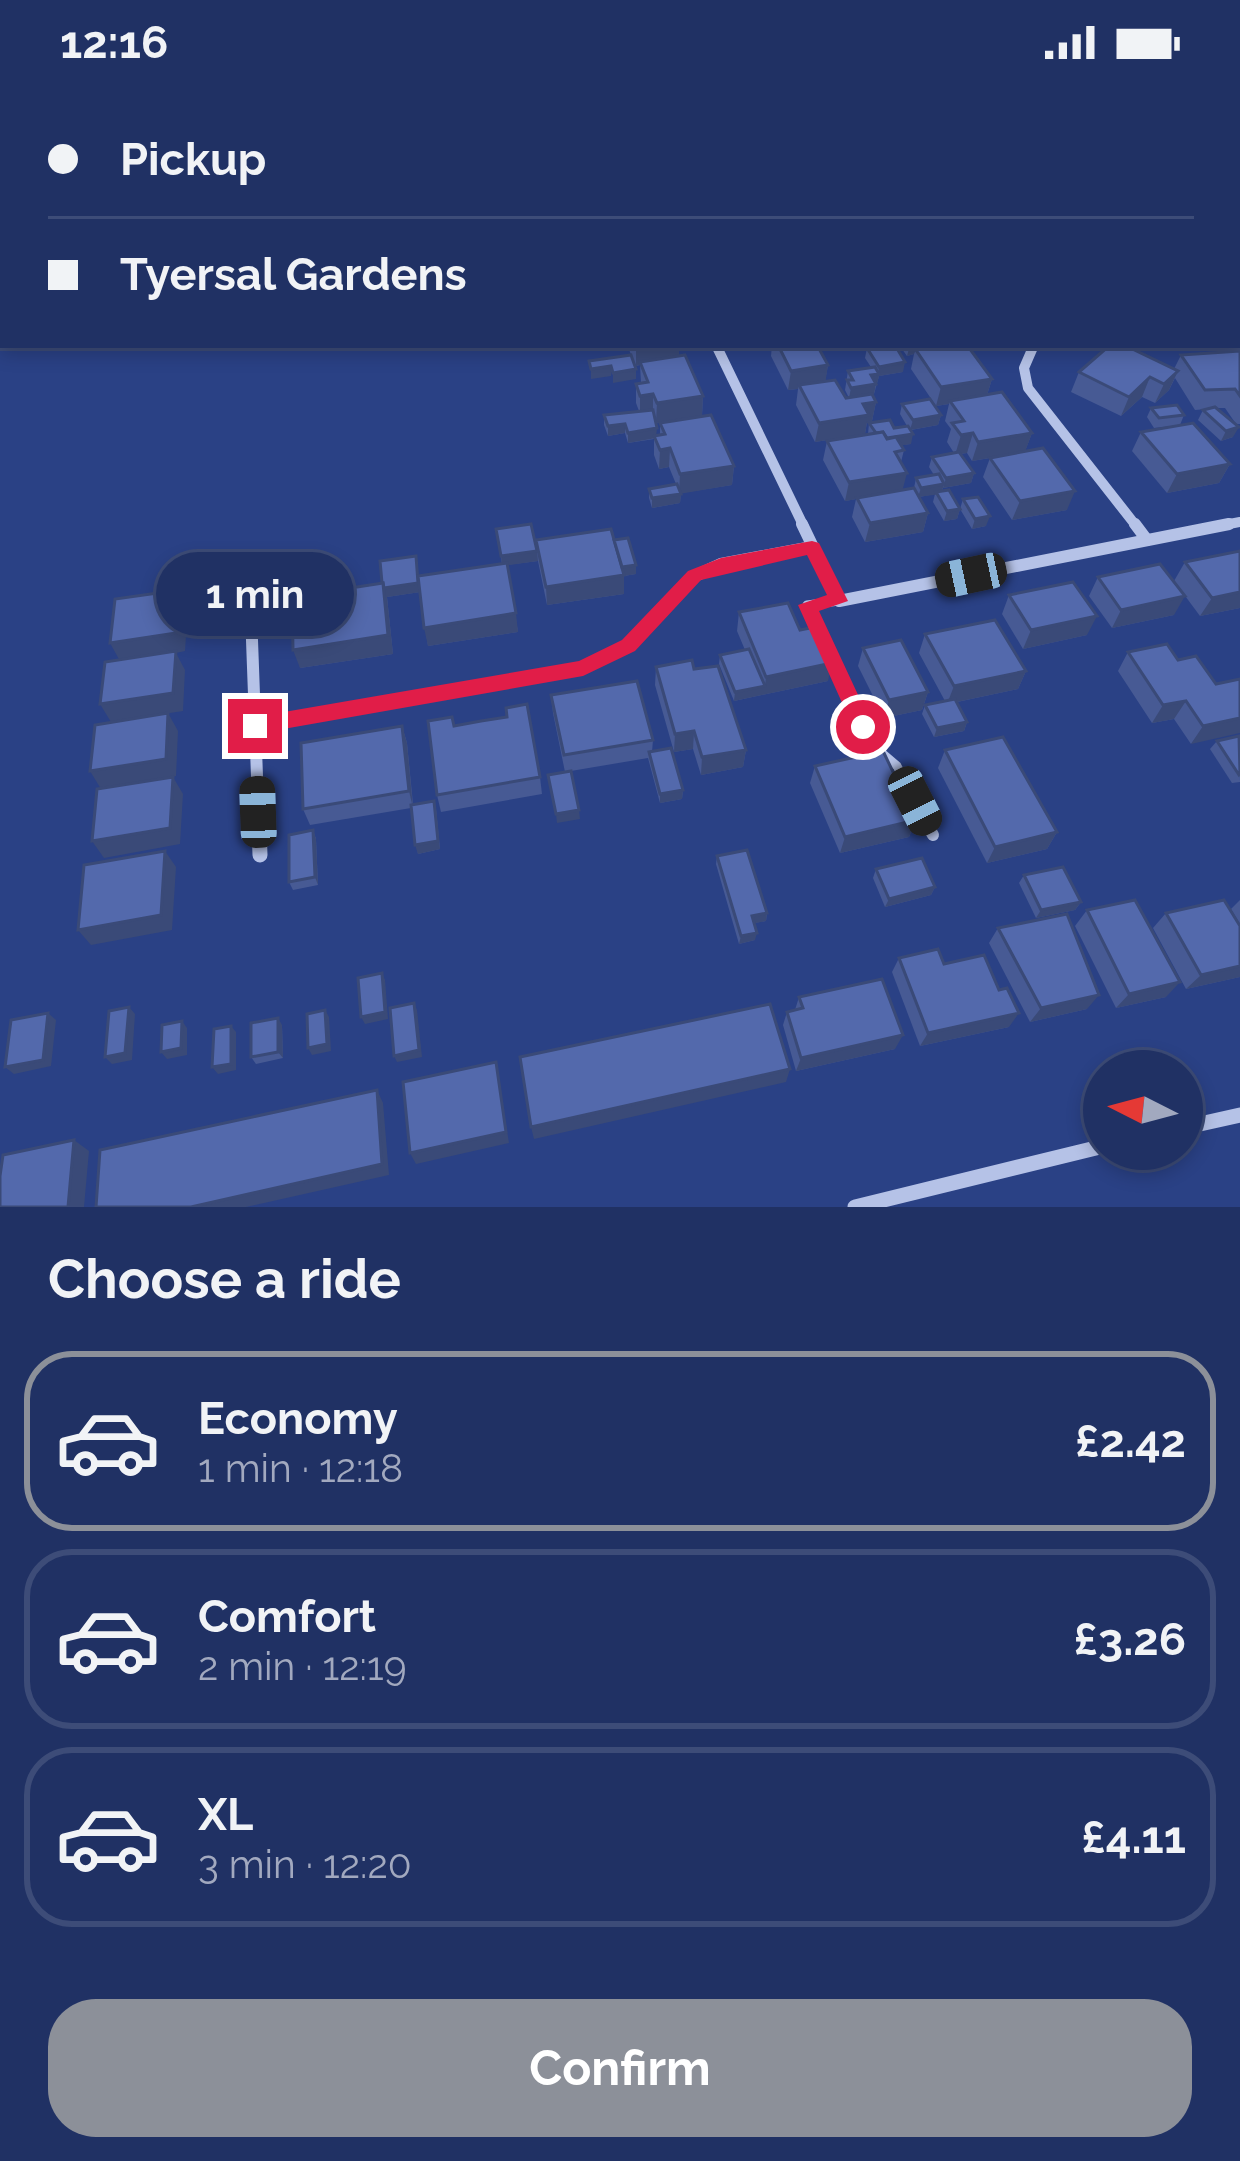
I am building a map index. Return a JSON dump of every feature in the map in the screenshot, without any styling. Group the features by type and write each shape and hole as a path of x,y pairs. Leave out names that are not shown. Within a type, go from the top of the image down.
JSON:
{"street":[{"path":"717,348 839,601 1240,521"},
{"path":"1033,348 1024,368 1028,388 1147,540"},
{"path":"255,726 583,668 628,645 694,575 721,565 812,548"},
{"path":"251,613 260,855"},
{"path":"1203,1123 1240,1115"},
{"path":"855,1207 1083,1151"}],"lane":[{"path":"839,601 807,605 870,743 897,766 933,835"}],"building":[{"path":"780,348 819,348 828,365 791,371"},
{"path":"867,348 897,348 905,362 879,367"},
{"path":"969,348 992,379 941,387 916,350"},
{"path":"1107,348 1130,348 1178,371 1164,384 1150,377 1129,397 1079,372"},
{"path":"1240,351 1240,396 1235,389 1205,390 1181,355"},
{"path":"631,355 636,369 613,373 611,366 591,369 589,361"},
{"path":"685,355 703,396 657,403 653,394 640,396 636,384 648,382 640,362"},
{"path":"875,367 879,374 871,375 876,384 851,388 848,371"},
{"path":"835,380 846,398 872,394 876,402 863,404 869,415 819,423 799,385"},
{"path":"1002,392 1032,433 978,442 973,433 961,435 952,423 964,421 950,401"},
{"path":"930,399 941,415 913,420 902,404"},
{"path":"1177,405 1184,415 1159,418 1151,408"},
{"path":"1215,407 1239,427 1226,431 1203,410"},
{"path":"653,410 657,428 628,433 625,424 608,426 604,415"},
{"path":"711,415 734,466 680,474 670,448 660,450 654,436 665,434 660,423"},
{"path":"890,420 894,428 908,426 913,434 887,438 869,423"},
{"path":"1193,423 1230,464 1177,474 1141,432"},
{"path":"883,432 887,439 896,437 904,450 895,452 907,473 849,482 827,441"},
{"path":"1043,448 1075,491 1020,501 990,458"},
{"path":"959,452 974,473 946,478 932,457"},
{"path":"939,474 944,484 921,488 916,478"},
{"path":"677,484 681,494 652,498 649,489"},
{"path":"914,488 928,513 870,523 857,498"},
{"path":"949,490 960,509 947,511 936,492"},
{"path":"978,497 990,516 975,519 963,499"},
{"path":"531,524 537,551 501,556 496,529"},
{"path":"611,529 624,575 546,587 536,540"},
{"path":"628,538 636,565 622,567 614,540"},
{"path":"1240,551 1240,592 1212,598 1185,562"},
{"path":"416,556 418,583 384,588 380,561"},
{"path":"507,563 516,613 424,628 418,576"},
{"path":"1160,564 1185,596 1121,610 1098,577"},
{"path":"297,565 298,593 277,596 277,568"},
{"path":"1073,582 1097,616 1031,630 1009,595"},
{"path":"383,583 388,635 293,650 292,597"},
{"path":"179,590 176,633 110,643 115,599"},
{"path":"788,603 800,630 815,627 832,663 766,677 739,612"},
{"path":"995,620 1026,671 954,686 925,634"},
{"path":"901,640 928,692 889,700 863,648"},
{"path":"1167,644 1178,660 1196,656 1216,684 1240,679 1240,718 1203,726 1186,701 1163,705 1128,652"},
{"path":"749,649 765,686 735,692 720,655"},
{"path":"176,651 173,693 100,704 105,662"},
{"path":"692,660 694,669 718,666 746,750 702,757 694,731 675,734 656,667"},
{"path":"637,681 653,740 564,755 551,695"},
{"path":"955,699 967,722 937,728 925,705"},
{"path":"527,704 540,777 437,795 428,721 452,717 454,726 507,717 506,708"},
{"path":"168,713 166,759 90,771 95,725"},
{"path":"402,726 409,791 303,809 301,743"},
{"path":"1239,736 1240,774 1239,775 1217,741"},
{"path":"1003,737 1057,832 995,847 945,750"},
{"path":"671,748 683,790 660,794 649,752"},
{"path":"883,751 916,820 845,837 815,766"},
{"path":"571,771 579,810 556,814 548,775"},
{"path":"173,777 170,828 92,841 97,789"},
{"path":"434,801 438,841 415,845 411,805"},
{"path":"313,830 315,877 289,882 289,835"},
{"path":"747,850 767,913 752,916 757,933 741,936 717,856"},
{"path":"165,851 161,915 78,930 84,865"},
{"path":"922,858 935,887 889,899 876,869"},
{"path":"1063,867 1081,902 1041,910 1024,875"},
{"path":"1135,900 1180,982 1129,994 1087,910"},
{"path":"1224,900 1240,926 1240,966 1201,975 1166,913"},
{"path":"1067,914 1099,995 1041,1008 998,928"},
{"path":"938,949 944,964 984,955 999,990 1007,988 1019,1013 928,1033 899,958"},
{"path":"382,973 385,1012 361,1017 358,978"},
{"path":"882,979 903,1035 801,1058 787,1012 803,1008 799,997"},
{"path":"414,1003 419,1050 394,1056 390,1008"},
{"path":"770,1004 790,1069 531,1127 520,1057"},
{"path":"129,1007 125,1053 105,1057 109,1011"},
{"path":"325,1010 327,1044 308,1048 307,1014"},
{"path":"48,1013 43,1060 5,1067 11,1020"},
{"path":"278,1018 278,1052 251,1057 251,1023"},
{"path":"182,1021 181,1048 161,1052 162,1025"},
{"path":"231,1026 231,1064 212,1067 214,1029"},
{"path":"496,1062 506,1132 410,1153 403,1082"},
{"path":"377,1090 382,1164 191,1207 96,1207 100,1150"},
{"path":"74,1140 68,1207 0,1207 3,1155"}],"route":[{"path":"255,726 583,668 607,658 646,630 674,592 694,575 749,558 812,548 839,601 807,605 863,727"}]}
